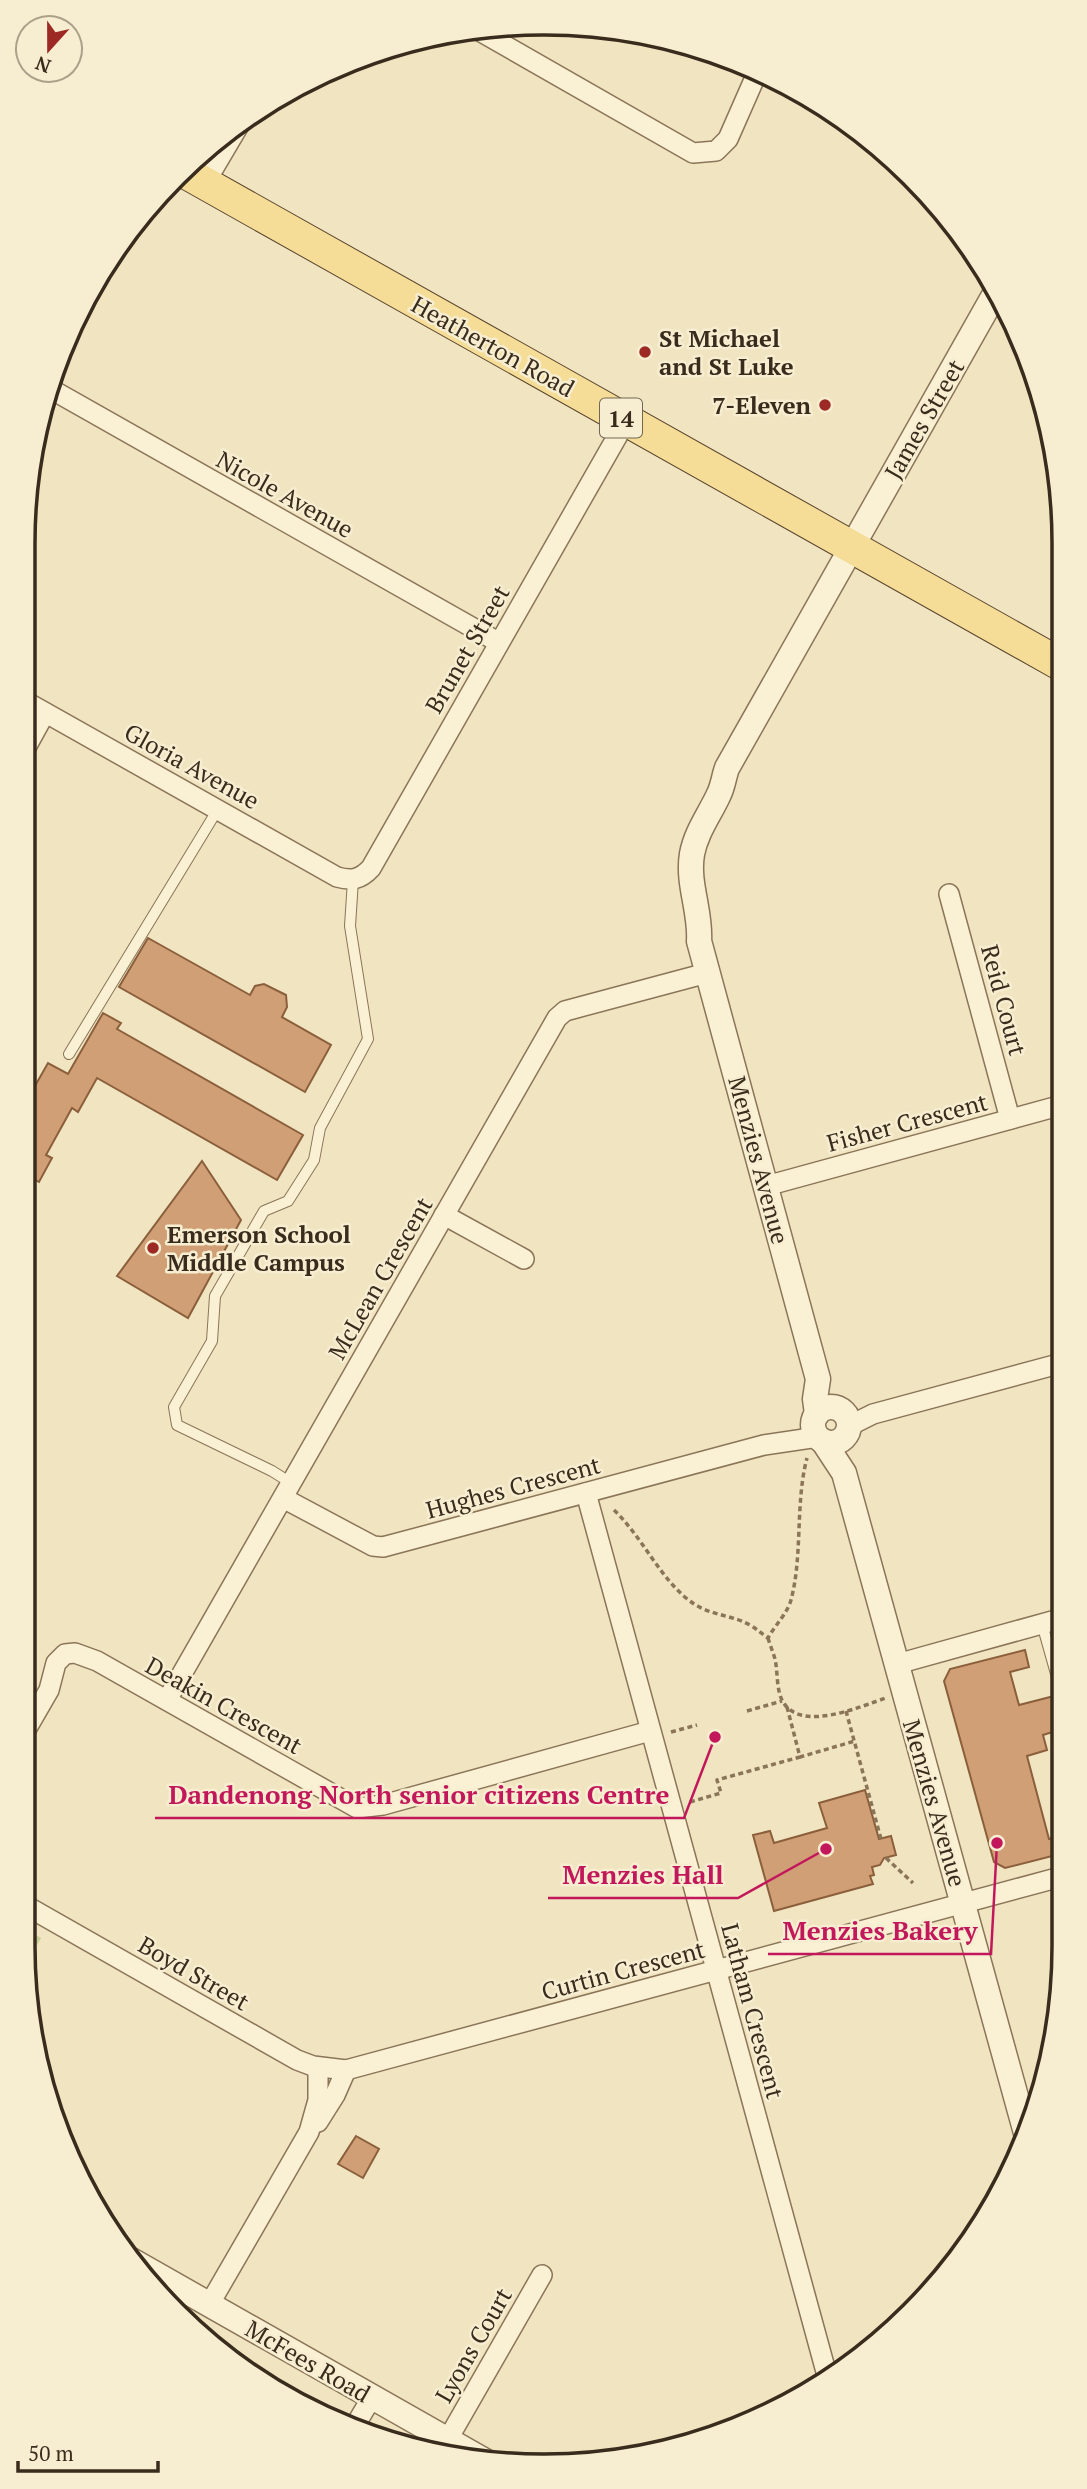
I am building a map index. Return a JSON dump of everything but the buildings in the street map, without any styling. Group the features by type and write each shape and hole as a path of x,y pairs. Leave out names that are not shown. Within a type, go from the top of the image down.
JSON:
{"main road":[{"name":"Heatherton Road","path":"194,177 1052,660"}],"street":[{"path":"491,38 693,153 716,151 728,139 754,81"},
{"path":"194,177 206,163"},
{"name":"James Street","path":"851,547 991,301"},
{"name":"Nicole Avenue","path":"58,394 498,642"},
{"name":"Brunet Street","path":"345,878 365,874 371,868 626,421"},
{"name":"Menzies Avenue","path":"851,547 727,768 720,792 692,852 690,883 700,924 699,941 707,972 818,1378 815,1399 828,1428 847,1451 844,1473 1022,2118"},
{"name":"Gloria Avenue","path":"35,707 345,878"},
{"path":"35,731 45,713"},
{"name":"Reid Court","path":"949,894 1010,1119"},
{"name":"McLean Crescent","path":"167,1700 556,1018 565,1011 707,972"},
{"name":"Fisher Crescent","path":"766,1186 1052,1108"},
{"path":"444,1215 524,1259"},
{"name":"Hughes Crescent","path":"287,1491 373,1546 383,1547 1052,1366"},
{"name":"Latham Crescent","path":"586,1493 825,2369"},
{"path":"897,1664 1052,1621"},
{"name":"Deakin Crescent","path":"35,1714 49,1690 56,1663 65,1654 75,1653 167,1700 358,1808 383,1805 650,1731"},
{"name":"Curtin Crescent","path":"346,2070 1052,1879"},
{"name":"Boyd Street","path":"35,1910 297,2060 318,2067 346,2070"},
{"path":"309,2132 318,2100 318,2067"},
{"path":"209,2305 309,2132 335,2095 346,2070"},
{"name":"Lyons Court","path":"447,2439 542,2275"},
{"name":"McFees Road","path":"157,2276 462,2447"},
{"path":"359,2419 372,2397"}],"lane":[{"path":"69,1054 219,809"},
{"path":"287,1491 272,1471 177,1425 174,1407 212,1341 215,1296 264,1211 288,1201 314,1160 320,1128 368,1039 345,878"},
{"path":"1042,1624 1052,1661"}],"path":[{"path":"768,1638 791,1601 801,1520 803,1477 828,1428"},
{"path":"614,1510 636,1535 661,1571 688,1599 711,1614 751,1625 768,1638 782,1701 787,1706 802,1714 817,1717 895,1696"},
{"path":"747,1711 782,1701"},
{"path":"787,1706 800,1757"},
{"path":"846,1711 881,1839"},
{"path":"671,1732 697,1725"},
{"path":"690,1802 721,1794 717,1780 855,1741"},
{"path":"886,1858 913,1883"}],"green space":[{"path":"35,1935 41,1938 35,1948"}],"place":[{"name":"St Michael and St Luke","path":"645,352"},
{"name":"7-Eleven","path":"825,405"},
{"name":"Emerson School Middle Campus","path":"153,1248"},
{"name":"Dandenong North senior citizens Centre","path":"715,1737"},
{"name":"Menzies Bakery","path":"997,1843"},
{"name":"Menzies Hall","path":"826,1849"}]}
